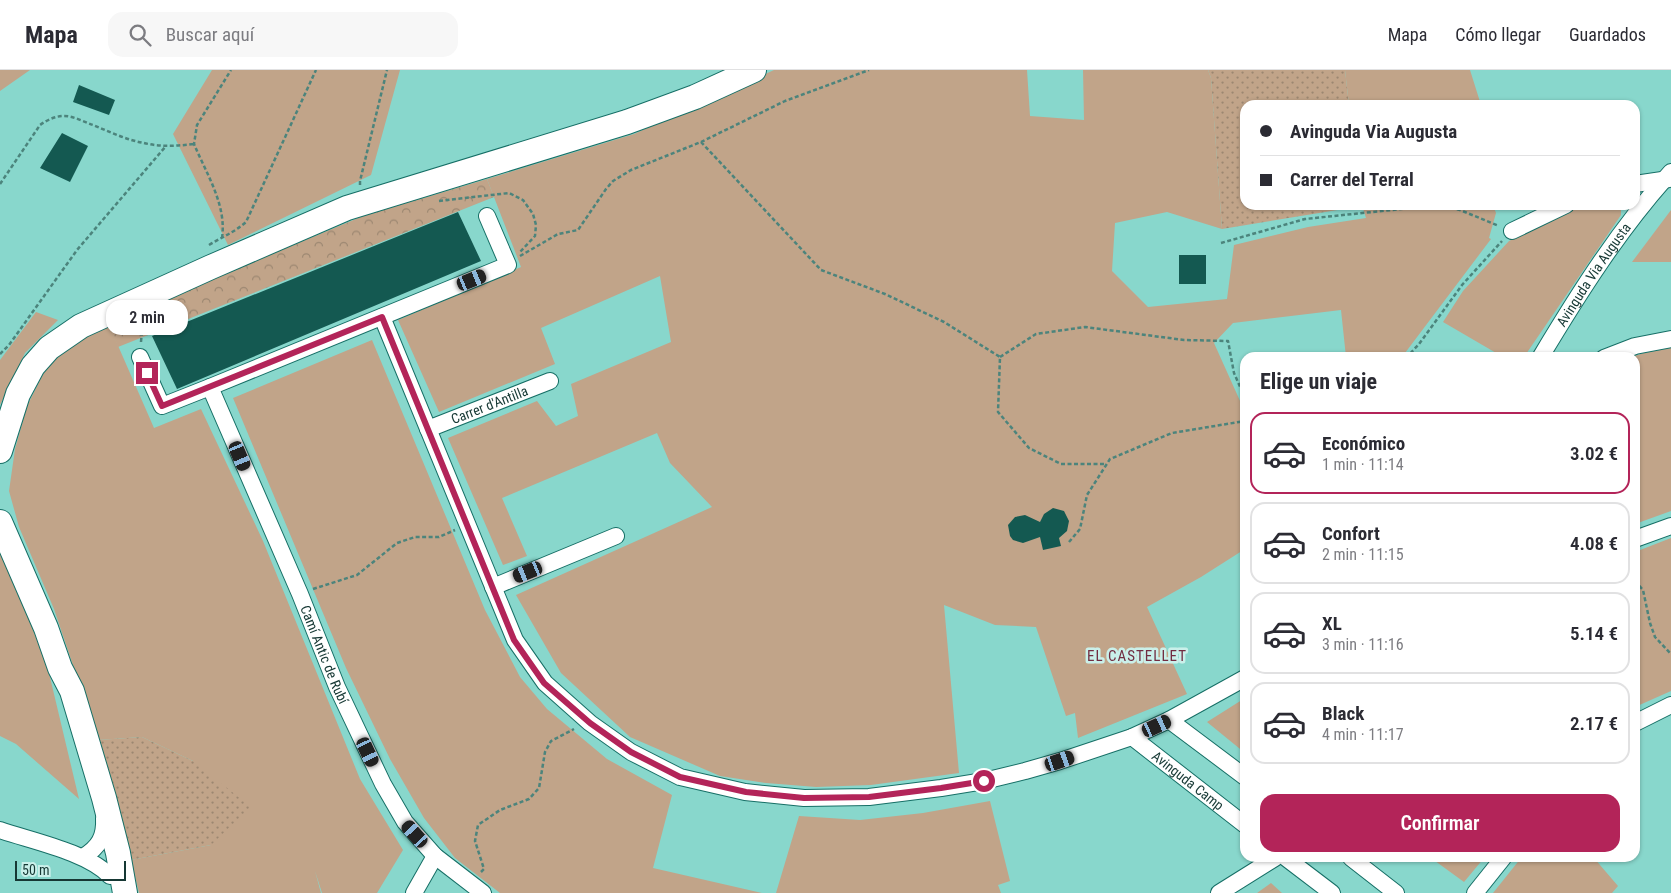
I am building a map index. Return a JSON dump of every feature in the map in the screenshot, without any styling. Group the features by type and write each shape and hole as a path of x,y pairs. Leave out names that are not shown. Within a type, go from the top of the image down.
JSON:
{"main road":[{"path":"0,450 18,394 33,366 49,348 71,332 90,322 321,218 363,202 627,122 695,97 754,70"},
{"path":"0,522 46,628 60,668 72,691 104,798 118,853 116,887"},
{"path":"60,668 92,849 116,887"}],"street":[{"path":"1640,183 1669,177"},
{"name":"Avinguda Via Augusta","path":"1544,352 1601,262 1635,216 1669,177"},
{"path":"1512,231 1556,210"},
{"path":"140,356 162,406 210,387 508,265 488,216"},
{"path":"382,317 514,640 544,683 589,722 631,752 680,777 746,792 804,798 869,797 984,781 1060,761 1132,737 1169,720 1240,681"},
{"path":"1620,352 1635,346 1671,339"},
{"name":"Carrer d'Antilla","path":"428,429 550,381"},
{"name":"Camí Antic de Rubí","path":"210,387 300,594 337,688 383,784 404,822 435,856 477,889"},
{"path":"1640,536 1671,526"},
{"path":"493,587 616,536"},
{"path":"1640,720 1671,705"},
{"path":"1169,720 1240,772"},
{"name":"Avinguda Camp","path":"1132,737 1240,821"},
{"path":"0,832 92,849 105,828 104,798"},
{"path":"414,893 435,856"},
{"path":"1219,893 1269,862"},
{"path":"1291,862 1332,893"},
{"path":"1356,862 1396,893"},
{"path":"1475,893 1500,862"}],"path":[{"path":"230,70 197,125 194,144 221,208 224,223 223,237 235,232 246,222 316,70"},
{"path":"363,202 360,181 387,70"},
{"path":"578,230 593,206 613,181 631,170 701,142 785,101 869,70"},
{"path":"0,184 40,125 56,117 75,118 130,140 144,143 166,146 194,144"},
{"path":"701,142 821,270 885,294 944,322 1000,357"},
{"path":"0,354 77,250 166,146"},
{"path":"1221,243 1306,220 1395,210"},
{"path":"1412,352 1462,285 1512,231 1460,210"},
{"path":"1000,357 1036,334 1085,327 1184,340 1228,341 1234,374 1240,387"},
{"path":"1000,357 998,412 1029,448 1062,464 1106,464"},
{"path":"1070,542 1080,529 1087,495 1110,459 1172,433 1240,422"},
{"path":"300,594 358,574 397,543 415,537 439,536 468,525"},
{"path":"1640,587 1643,590 1650,624 1656,637 1671,654"},
{"path":"477,889 484,869 475,841 478,824 500,810 529,799 539,788 544,752 551,741 589,722"}],"green space":[{"path":"0,70 30,70 0,91"},
{"path":"212,70 400,70 371,175 228,245 173,134"},
{"path":"774,70 1027,70 1030,116 1084,120 1083,70 1208,70 1211,78 1222,229 1167,212 1115,223 1112,271 1148,307 1227,299 1234,245 1308,227 1366,218 1364,210 1495,210 1496,213 1489,238 1491,239 1406,352 1345,352 1341,310 1233,323 1214,343 1240,401 1240,552 1201,577 1147,607 1187,694 1078,738 1075,713 1066,716 1036,627 995,625 944,605 959,773 871,785 816,787 766,783 720,776 630,737 561,673 516,595 712,507 670,463 657,433 502,498 527,556 503,565 448,438 537,401 556,426 578,416 571,384 671,342 660,276 541,328 555,364 439,412 398,320 521,267 487,179 634,134"},
{"path":"1208,70 1345,70 1348,100 1240,100 1240,210 1338,210 1222,229 1211,78"},
{"path":"1345,70 1470,70 1479,100 1348,100"},
{"path":"487,179 494,197 118,347 109,326 202,283 363,216"},
{"path":"1572,210 1621,210 1621,215 1527,352 1494,352 1443,322 1463,291 1509,241"},
{"path":"1671,210 1671,262 1632,262"},
{"path":"36,312 58,320 25,353 0,405 0,360"},
{"path":"109,325 154,428 201,409 263,541 360,779 403,850 377,893 322,893 315,871 321,893 139,893 131,860 211,845 193,761 142,737 98,740 54,609 19,527 9,491 15,449 27,406 47,366 67,345"},
{"path":"372,340 485,610 520,677 547,709 607,759 672,795 653,868 762,893 500,893 455,858 424,818 390,759 346,668 233,398"},
{"path":"1671,348 1671,511 1640,522 1640,354"},
{"path":"1671,538 1671,691 1640,705 1640,550"},
{"path":"0,553 27,613 49,673 79,799 16,744 0,736"},
{"path":"1240,701 1240,749 1207,722"},
{"path":"142,737 193,761 251,807 211,845 131,860 98,740"},
{"path":"990,801 1010,881 998,885 1001,893 776,893 799,816 860,820 923,813"},
{"path":"1436,862 1481,862 1464,882"},
{"path":"1518,862 1597,862 1618,886 1612,893 1493,893"},
{"path":"1271,883 1282,893 1257,893"}],"building":[{"path":"79,85 115,100 109,115 73,102"},
{"path":"62,133 88,146 70,182 40,168"},
{"path":"458,212 481,261 177,389 152,336"},
{"path":"1179,255 1206,255 1206,284 1179,284"},
{"path":"1053,508 1064,511 1069,521 1067,531 1059,538 1061,546 1043,550 1040,537 1023,543 1013,540 1010,536 1008,525 1015,517 1025,515 1040,522 1044,514"}],"district":[{"name":"EL CASTELLET","path":"1137,656"}],"route":[{"path":"147,373 162,406 382,317 514,640 544,683 590,723 631,752 680,777 746,792 804,798 869,797 984,781"}]}
